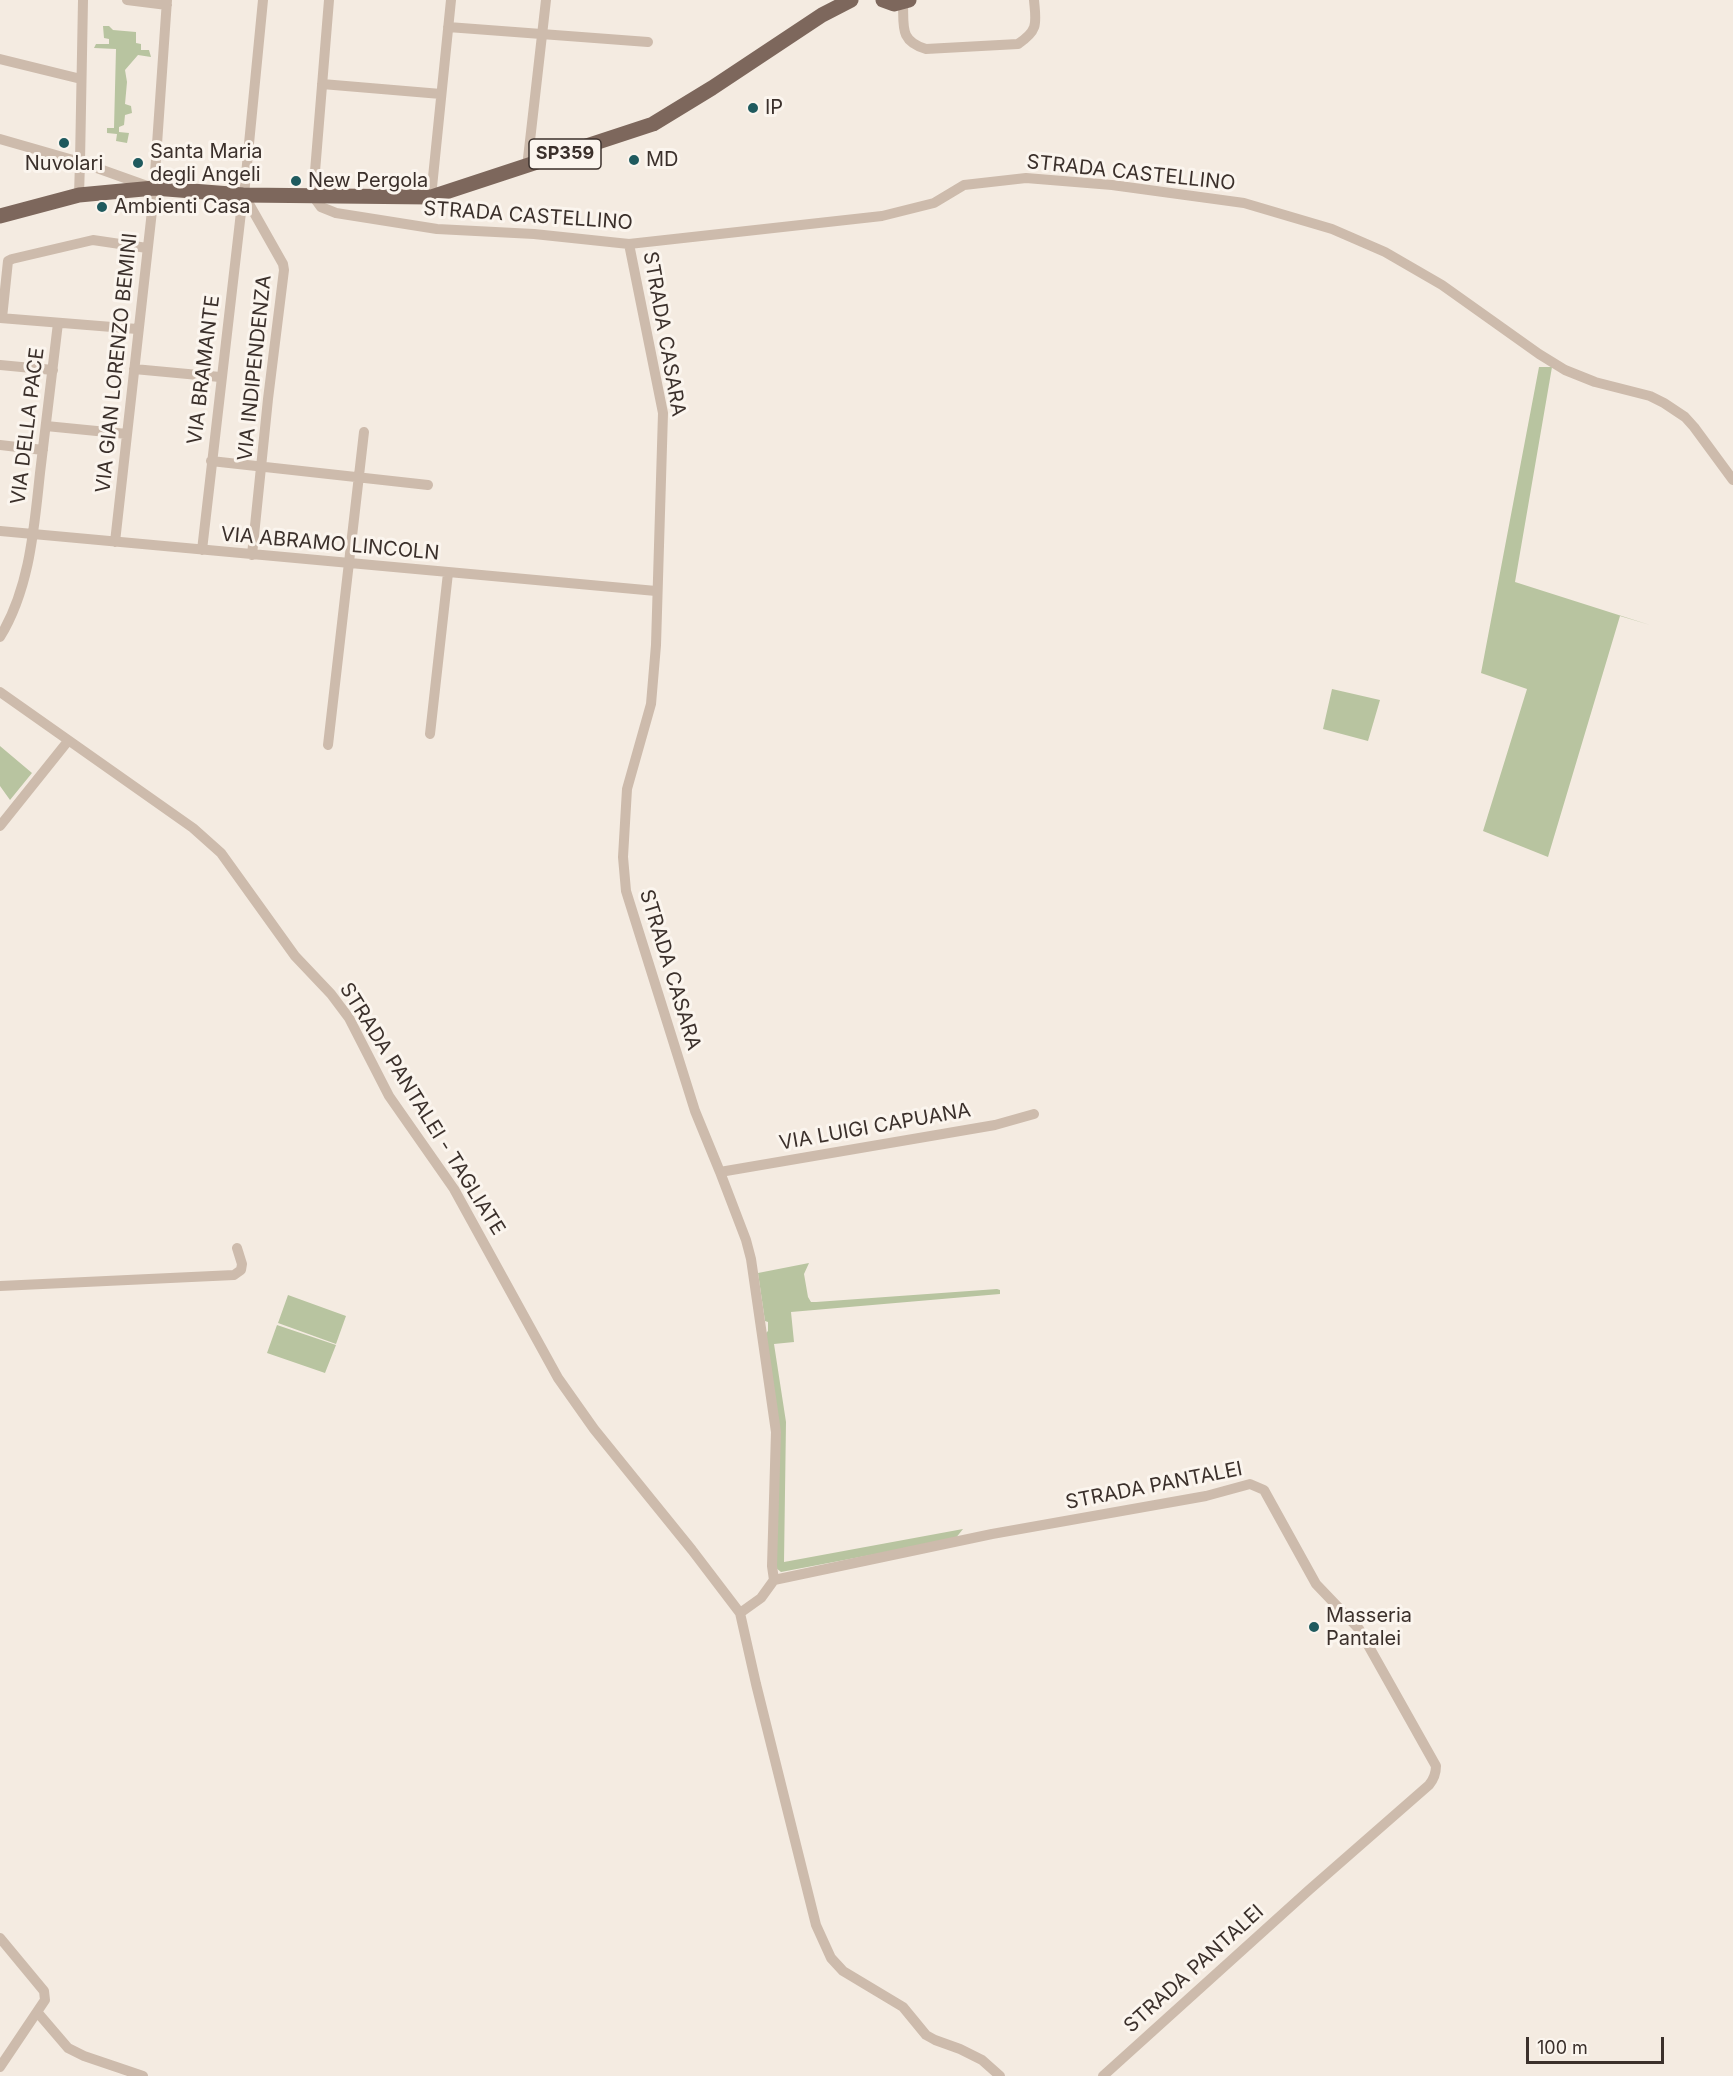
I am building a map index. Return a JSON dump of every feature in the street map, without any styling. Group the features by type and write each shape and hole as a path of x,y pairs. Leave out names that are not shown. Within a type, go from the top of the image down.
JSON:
{"main road":[{"name":"SP359","path":"0,216 79,195 154,188 243,195 431,197 653,124 822,15 851,0"},
{"path":"883,0 894,4 906,1"}],"street":[{"path":"79,195 82,0"},
{"path":"127,0 167,3"},
{"name":"VIA BRAMANTE","path":"202,550 264,0"},
{"path":"313,196 329,0"},
{"path":"431,197 451,0"},
{"path":"527,167 546,0"},
{"path":"906,1 905,36 913,45 926,49 1018,44 1031,36 1036,22 1034,0"},
{"name":"VIA GIAN LORENZO BEMINI","path":"115,542 154,188 167,3"},
{"path":"448,27 648,42"},
{"path":"0,59 81,79"},
{"path":"322,84 441,94"},
{"path":"0,139 80,162 154,188"},
{"name":"STRADA CASTELLINO","path":"313,196 321,207 336,213 437,230 534,234 629,244 882,216 934,203 964,185 1026,178 1112,185 1244,203 1332,229 1366,243 1442,285 1565,370 1595,382 1650,396 1664,403 1685,417 1694,427 1733,480"},
{"name":"VIA INDIPENDENZA","path":"243,195 284,267 252,555"},
{"path":"137,329 1,318 8,261 12,259 93,240 147,248"},
{"name":"STRADA CASARA","path":"629,244 663,413 656,645 651,705 627,789 623,857 626,891 695,1111 746,1239 754,1277 776,1432 772,1566 774,1580"},
{"name":"VIA DELLA PACE","path":"0,637 16,605 27,567 58,323"},
{"path":"0,365 53,370"},
{"path":"134,369 220,377"},
{"path":"46,426 127,434"},
{"path":"328,745 364,432"},
{"path":"0,445 43,450"},
{"path":"211,461 428,485"},
{"name":"VIA ABRAMO LINCOLN","path":"0,531 656,591"},
{"path":"430,734 448,573"},
{"name":"STRADA PANTALEI - TAGLIATE","path":"0,692 193,828 221,853 295,956 331,994 348,1018 389,1096 454,1189 558,1378 594,1429 740,1613"},
{"path":"0,826 68,741"},
{"name":"VIA LUIGI CAPUANA","path":"720,1172 995,1125 1034,1114"},
{"path":"0,1286 234,1275 241,1270 242,1264 237,1248"},
{"name":"STRADA PANTALEI","path":"774,1580 992,1534 1206,1496 1250,1484 1264,1490 1316,1584 1359,1629 1436,1766 1434,1779 1103,2076"},
{"path":"774,1580 762,1598 740,1613 816,1924 831,1958 847,1974 903,2007 926,2035 968,2052 1000,2076"},
{"path":"0,2067 45,2000 44,1991 1,1941"},
{"path":"38,2013 68,2048 84,2056 143,2076"}],"green space":[{"path":"103,26 109,26 113,30 136,32 136,43 141,44 141,50 149,50 151,57 138,55 125,70 127,82 125,104 131,106 132,113 125,115 124,125 119,127 119,132 129,133 127,143 116,141 117,134 107,133 107,128 114,128 116,49 94,48 96,44 109,44 109,39 104,38"},
{"path":"1539,367 1552,367 1515,582 1650,625 1620,616 1548,857 1483,831 1527,689 1481,673"},
{"path":"1332,689 1380,700 1368,741 1323,729"},
{"path":"0,746 32,773 10,800 0,786"},
{"path":"809,1263 804,1274 811,1302 997,1289 1000,1290 1000,1294 791,1312 794,1342 774,1344 786,1422 784,1562 963,1529 955,1539 781,1572 776,1568 779,1431 766,1333 768,1322 765,1321 758,1273"},
{"path":"288,1295 346,1316 336,1344 278,1323"},
{"path":"277,1325 336,1345 325,1373 267,1353"}],"place":[{"name":"IP","path":"753,108"},
{"name":"Nuvolari","path":"64,143"},
{"name":"MD","path":"634,160"},
{"name":"Santa Maria degli Angeli","path":"138,163"},
{"name":"New Pergola","path":"296,181"},
{"name":"Ambienti Casa","path":"102,207"},
{"name":"Masseria Pantalei","path":"1314,1627"}]}
